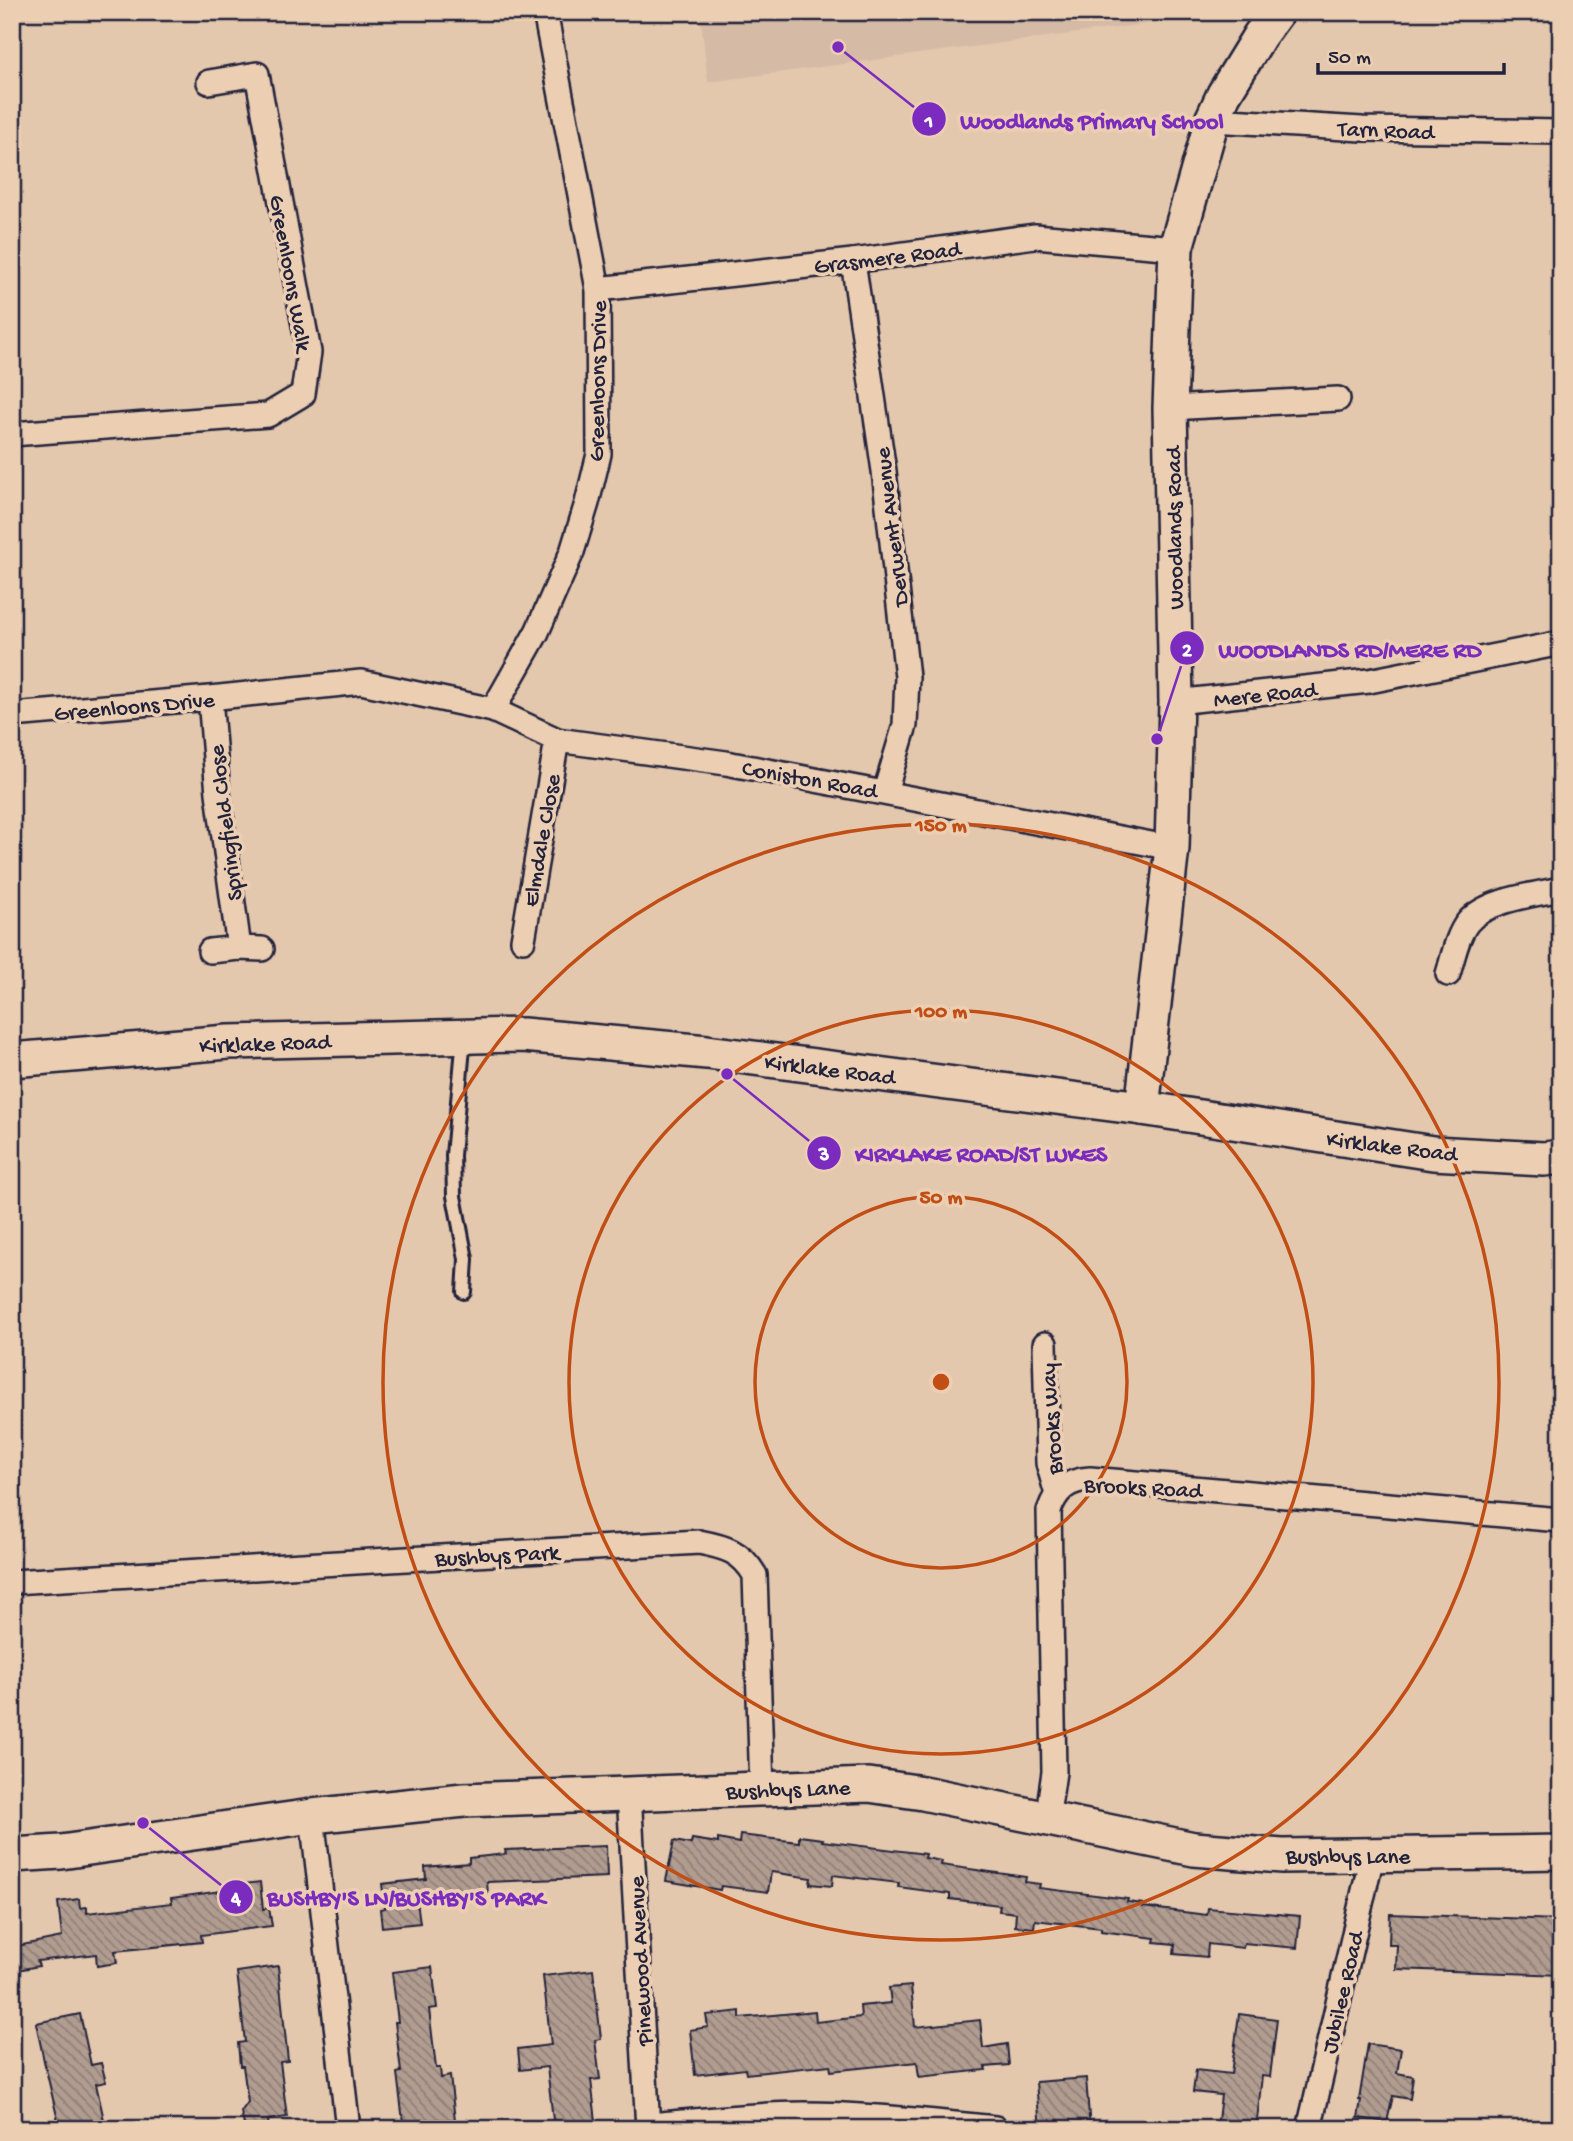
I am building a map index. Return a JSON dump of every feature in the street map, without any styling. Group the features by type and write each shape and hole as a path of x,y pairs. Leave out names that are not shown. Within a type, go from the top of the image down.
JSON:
{"street":[{"name":"Greenloons Drive","path":"12,715 361,682 493,710 537,632 572,552 599,454 598,289 545,12"},
{"name":"Woodlands Road","path":"1142,1108 1172,848 1176,702 1170,408 1176,248 1212,120 1224,94 1277,12"},
{"name":"Greenloons Walk","path":"12,435 268,415 303,394 309,352 257,74 209,82"},
{"name":"Tarn Road","path":"1212,120 1362,129 1561,132"},
{"name":"Grasmere Road","path":"598,289 853,261 1035,236 1176,248"},
{"name":"Derwent Avenue","path":"853,261 884,471 907,677 905,725 885,792"},
{"path":"1170,408 1338,399"},
{"name":"Mere Road","path":"1176,702 1369,681 1561,643"},
{"name":"Springfield Close","path":"210,698 218,793 239,948"},
{"name":"Coniston Road","path":"493,710 557,740 726,763 1172,848"},
{"name":"Elmdale Close","path":"523,940 557,740"},
{"path":"1448,974 1467,923 1484,908 1561,889"},
{"path":"210,951 262,949"},
{"name":"Kirklake Road","path":"12,1060 228,1042 523,1035 707,1052 1142,1108 1433,1153 1561,1157"},
{"name":"Brooks Way","path":"1045,1344 1048,1463 1057,1494"},
{"name":"Brooks Road","path":"1047,1820 1054,1772 1049,1511 1057,1494 1071,1482 1090,1479 1561,1520"},
{"name":"Bushbys Park","path":"12,1582 699,1542 725,1547 747,1561 755,1575 762,1789"},
{"name":"Bushbys Lane","path":"12,1855 61,1852 312,1816 464,1800 869,1785 923,1793 1194,1849 1282,1856 1561,1852"},
{"name":"Pinewood Avenue","path":"629,1793 648,2127"},
{"path":"312,1816 348,2129"},
{"name":"Jubilee Road","path":"1310,2129 1372,1856"},
{"path":"648,2127 804,2114 995,2128"}],"lane":[{"path":"464,1036 453,1155 454,1196 466,1259 464,1292"}],"shaded area":[{"path":"700,12 1236,12 708,82"}],"building":[{"path":"740,1835 799,1842 799,1836 926,1854 925,1858 942,1861 941,1865 1026,1877 1025,1882 1040,1884 1039,1888 1128,1899 1127,1902 1143,1904 1143,1907 1207,1915 1208,1908 1300,1916 1297,1948 1244,1943 1243,1948 1208,1944 1207,1957 1174,1954 1175,1944 1154,1942 1155,1938 1035,1920 1034,1928 1015,1926 1016,1913 999,1911 1000,1905 950,1899 950,1894 898,1887 899,1883 833,1875 832,1886 810,1884 811,1878 771,1872 768,1892 721,1886 720,1890 666,1881 674,1841 691,1844 692,1839 718,1843 718,1839 739,1843"},
{"path":"606,1846 607,1877 487,1882 488,1893 417,1901 420,1923 382,1927 380,1909 385,1908 382,1884 426,1879 425,1867 469,1863 469,1858 506,1854 505,1850"},
{"path":"260,1882 263,1909 269,1908 272,1926 201,1935 202,1942 115,1951 117,1963 97,1966 96,1954 37,1961 39,1966 12,1971 12,1947 62,1937 58,1902 79,1899 80,1908 87,1907 87,1913 172,1903 171,1898 228,1890 228,1886"},
{"path":"1390,1914 1561,1920 1561,1975 1396,1969 1397,1945 1389,1945"},
{"path":"278,1966 288,2061 280,2062 287,2117 268,2120 269,2129 245,2129 241,2112 248,2102 238,2043 245,2042 237,1972"},
{"path":"432,1967 437,2008 429,2009 436,2068 440,2068 441,2078 450,2076 456,2129 404,2129 397,2073 401,2072 392,1972"},
{"path":"593,1970 601,2039 595,2040 600,2079 591,2080 597,2129 554,2129 547,2067 520,2070 518,2049 551,2045 543,1976"},
{"path":"911,1986 915,2027 980,2020 983,2048 1007,2044 1009,2065 919,2077 917,2062 831,2071 830,2065 746,2074 745,2069 695,2075 690,2030 708,2027 706,2015 740,2011 740,2018 815,2011 816,2022 861,2017 860,2006 891,2003 889,1988"},
{"path":"80,2014 91,2065 101,2063 106,2082 96,2084 106,2129 60,2129 44,2061 36,2023"},
{"path":"1239,2014 1277,2019 1270,2077 1262,2076 1256,2129 1217,2129 1221,2095 1193,2092 1196,2070 1231,2074"},
{"path":"1368,2044 1401,2049 1397,2073 1413,2076 1410,2099 1393,2096 1387,2122 1358,2118"},
{"path":"1086,2078 1090,2129 1040,2129 1036,2082"}],"place":[{"name":"Woodlands Primary School","path":"838,47"},
{"name":"WOODLANDS RD/MERE RD","path":"1157,739"},
{"name":"KIRKLAKE ROAD/ST LUKES","path":"727,1074"},
{"name":"BUSHBY'S LN/BUSHBY'S PARK","path":"143,1823"}]}
